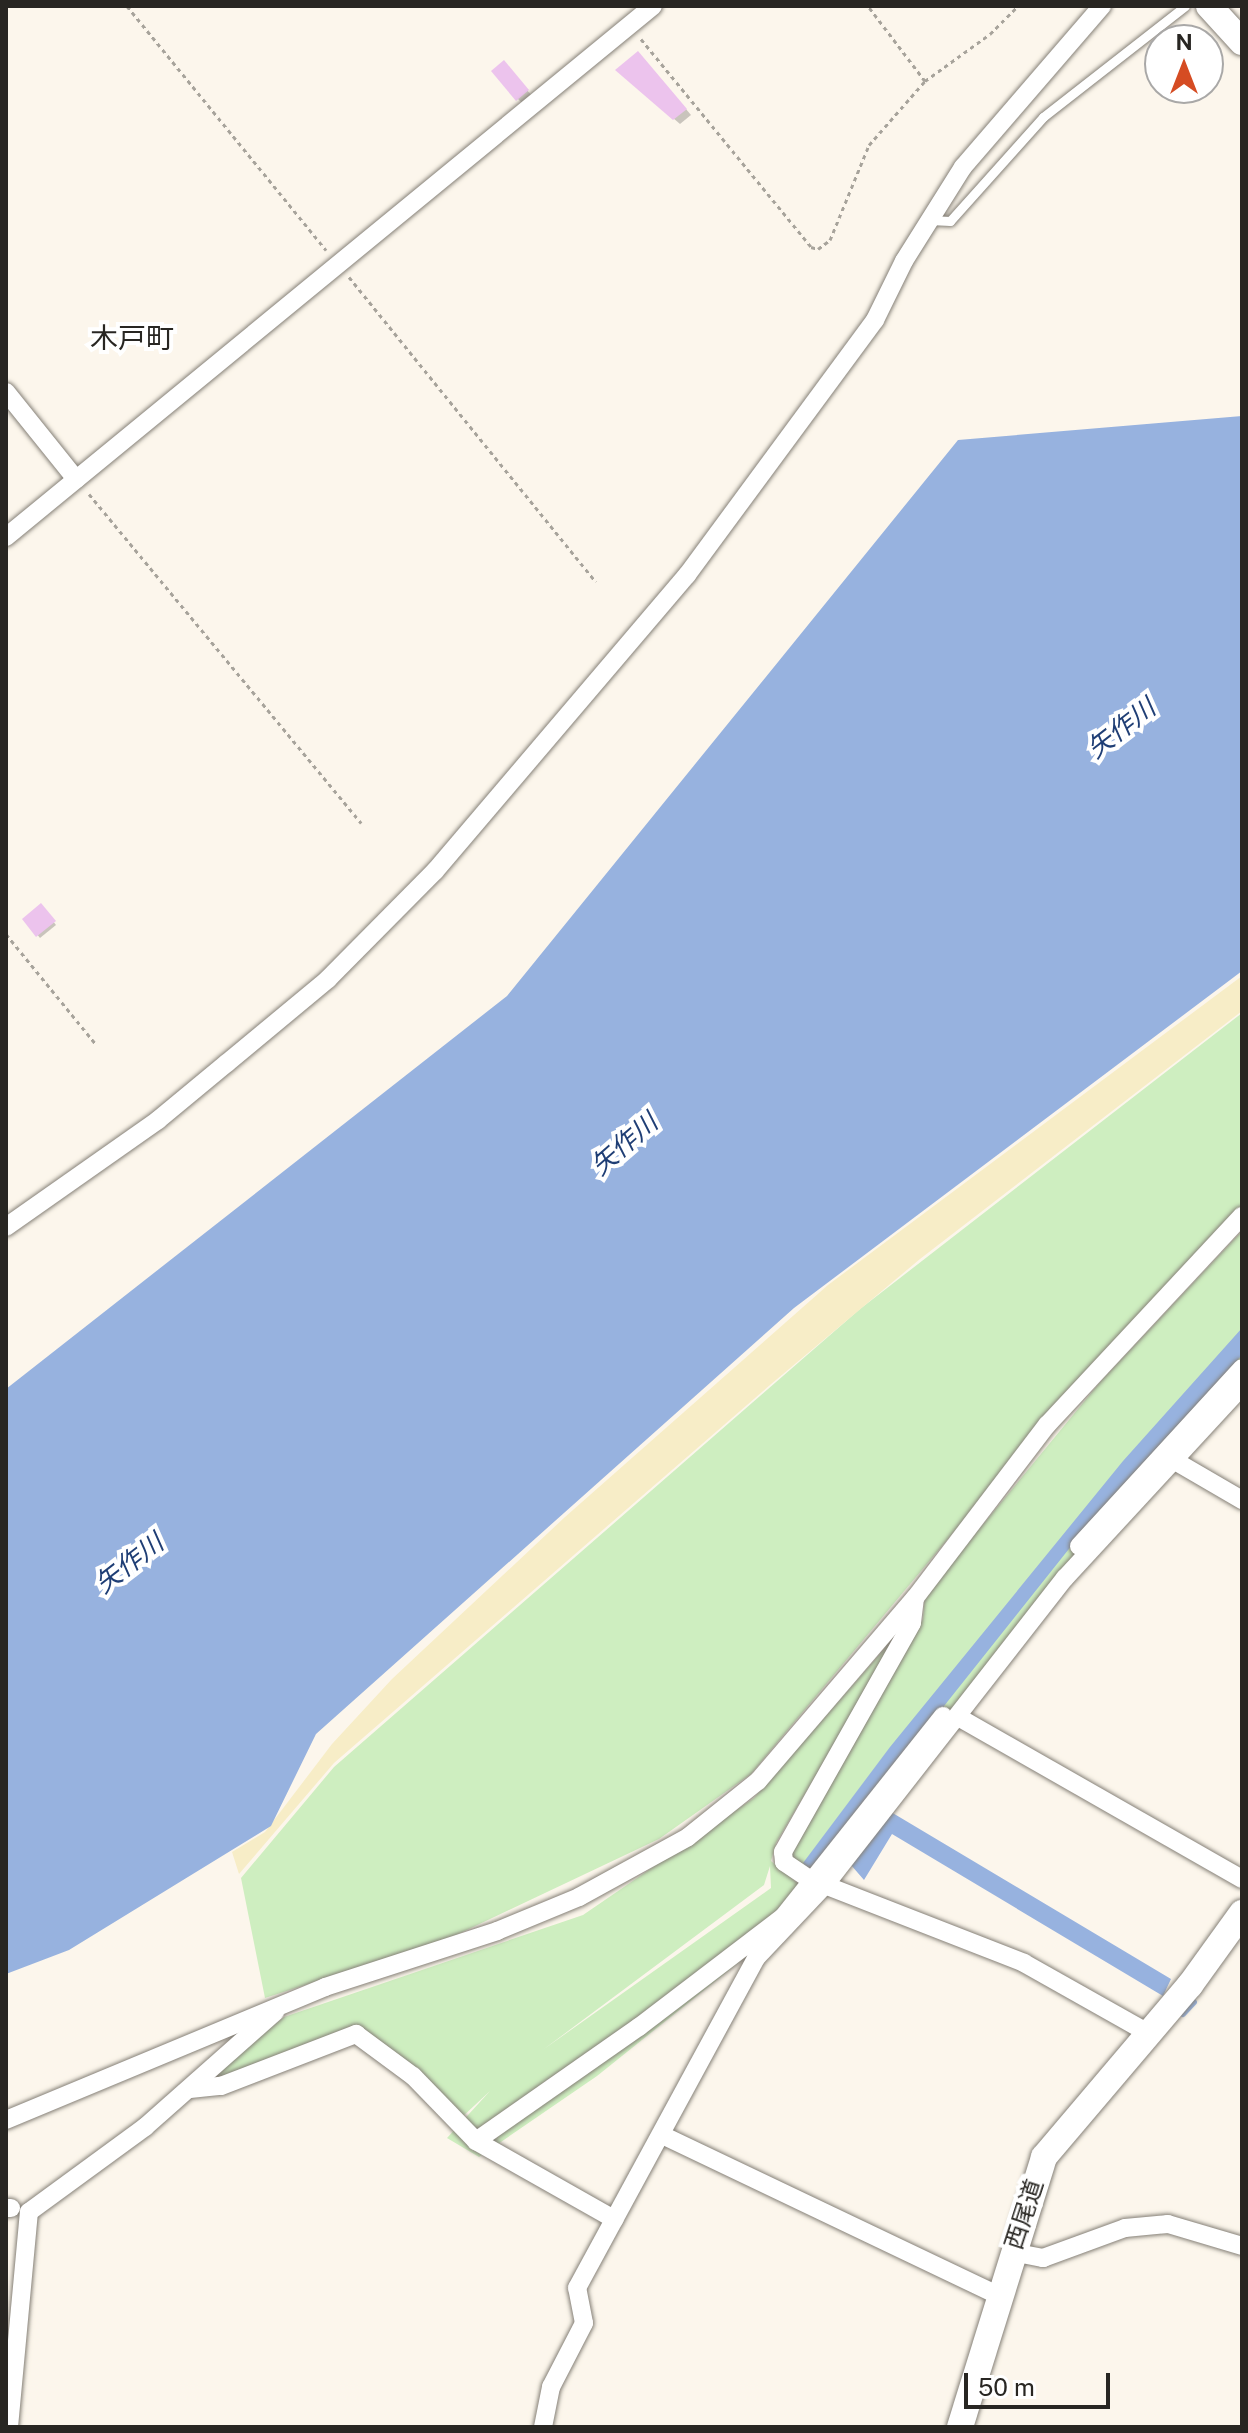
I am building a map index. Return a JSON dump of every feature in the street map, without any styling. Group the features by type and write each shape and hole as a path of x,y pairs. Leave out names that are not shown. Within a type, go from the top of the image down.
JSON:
{"street":[{"path":"6,537 653,6"},
{"path":"6,1227 204,1082 328,979 435,871 687,575 875,320 929,219 999,120 1102,6"},
{"path":"1209,6 1242,42"},
{"path":"6,392 76,479"},
{"path":"6,2120 285,2003 497,1931 579,1897 688,1837 758,1781 915,1598 1047,1425 1242,1216"},
{"path":"543,2427 551,2387 584,2323 577,2288 756,1958 1054,1576 1157,1455 1242,1368"},
{"path":"476,2141 639,2027 783,1917 817,1882 958,1717 1065,1578 1242,1386"},
{"path":"1175,1461 1242,1500"},
{"path":"915,1598 912,1623 783,1852 784,1862 817,1882 1024,1963 1150,2034"},
{"path":"958,1717 1242,1879"},
{"name":"西尾道","path":"960,2427 998,2295 1044,2157 1150,2034 1242,1913"},
{"path":"9,2427 29,2212 190,2089 285,2003"},
{"path":"190,2089 221,2086 356,2034 413,2076 476,2141 614,2219"},
{"path":"662,2135 998,2295"},
{"path":"1012,2252 1043,2258 1125,2228 1168,2224 1242,2246"}],"lane":[{"path":"929,219 950,221 1043,117 1185,6"}],"path":[{"path":"127,6 596,582"},
{"path":"868,6 925,81"},
{"path":"629,25 811,247 818,249 830,240 869,145 925,81 990,34 1018,6"},
{"path":"76,479 361,823"},
{"path":"6,934 95,1043"}],"green space":[{"path":"1242,1013 1242,1209 1107,1349 751,1774 659,1839 450,1938 265,1998 241,1878 334,1767 860,1309"},
{"path":"1242,1231 1242,1379 825,1877 792,1858 791,1847 923,1619 925,1595 1101,1381"},
{"path":"901,1630 776,1843 771,1861 809,1893 788,1923 597,2076 479,2157 447,2138 490,2091 460,2119 368,2032 222,2080 215,2074 284,2017 583,1915 754,1798","holes":["770,1866 771,1888 544,2049 764,1885"]}],"sand":[{"path":"1242,976 1242,1011 920,1259 770,1385 334,1763 239,1874 232,1852 265,1832 332,1744 392,1679 565,1517 828,1285"}],"water":[{"name":"矢作川","path":"1242,416 1242,971 794,1308 316,1734 271,1826 69,1950 6,1974 6,1389 507,996 958,440"},
{"path":"1242,1328 1242,1355 1084,1530 812,1872 803,1863 890,1747 1123,1461"},
{"path":"891,1812 1171,1979 1163,1996 892,1834 864,1880 851,1865"}],"building":[{"path":"638,51 687,109 673,120 615,70"},
{"path":"504,60 529,90 516,101 491,71"},
{"path":"41,903 56,921 36,937 22,919"}],"waterway":[{"path":"1183,2014 1194,2002"}],"district":[{"name":"木戸町","path":"132,338"}]}
